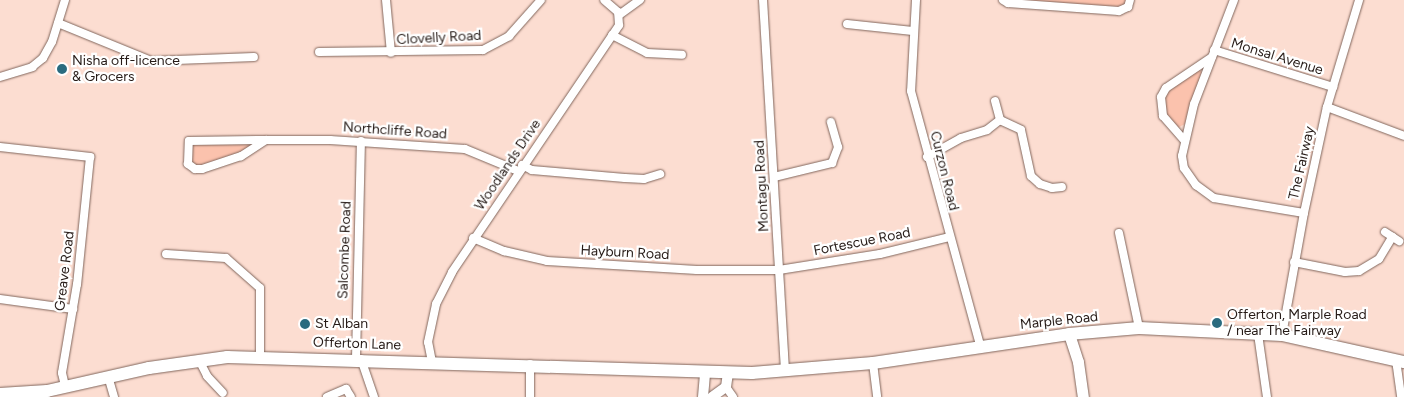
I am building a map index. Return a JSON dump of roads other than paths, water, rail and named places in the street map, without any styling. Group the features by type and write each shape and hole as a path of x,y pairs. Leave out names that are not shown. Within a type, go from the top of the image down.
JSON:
{"main road":[{"name":"Marple Road","path":"716,373 873,363 980,345 1074,333 1140,328 1282,335 1400,361"},
{"path":"1074,333 1083,397"},
{"name":"Offerton Lane","path":"0,394 30,394 108,376 199,360 260,355 530,364 716,373"}],"street":[{"path":"0,77 38,63 52,42 66,0"},
{"path":"386,0 391,53"},
{"name":"Clovelly Road","path":"319,52 391,53 482,50 497,45 523,23 541,0"},
{"path":"604,0 619,15 640,0"},
{"name":"Montagu Road","path":"764,0 785,370"},
{"name":"Curzon Road","path":"916,0 913,31 912,91 948,237 980,345"},
{"path":"1003,0 1008,3 1119,11 1128,7 1130,0"},
{"path":"1234,0 1213,53 1184,140 1182,156 1184,168 1205,192 1224,202 1304,213"},
{"name":"The Fairway","path":"1282,335 1294,262 1327,107 1359,0"},
{"name":"Woodlands Drive","path":"432,362 428,342 436,304 473,238 619,25 619,15"},
{"path":"58,23 151,60 254,57"},
{"path":"847,24 913,31"},
{"path":"612,35 647,53 682,55"},
{"path":"1184,140 1163,116 1161,98 1166,88 1213,53"},
{"name":"Monsal Avenue","path":"1213,53 1333,87"},
{"path":"995,101 1000,120 1021,130 1031,176 1040,184 1062,187"},
{"path":"1327,107 1404,136"},
{"path":"927,156 961,138 987,130 1000,120"},
{"path":"774,177 832,163 838,148 831,122"},
{"name":"Northcliffe Road","path":"266,140 241,156 202,169 188,164 189,141 266,140 361,141 465,149 520,168 532,170 644,179 660,174"},
{"name":"Salcombe Road","path":"358,359 361,141"},
{"name":"Greave Road","path":"0,146 90,158 73,308 62,373 65,386"},
{"path":"1119,234 1140,328"},
{"name":"Fortescue Road","path":"779,270 880,254 948,237"},
{"path":"1294,262 1346,272 1359,271 1372,265 1392,237"},
{"name":"Hayburn Road","path":"473,238 504,251 547,262 697,270 779,270"},
{"path":"166,254 226,258 249,276 260,288 260,355"},
{"path":"0,299 73,308"},
{"path":"1258,334 1267,397"},
{"path":"358,359 374,397"},
{"path":"199,360 206,376 223,393"},
{"path":"1400,361 1401,397"},
{"path":"873,363 878,397"},
{"path":"530,364 530,397"},
{"path":"703,397 716,373 733,397"},
{"path":"108,376 114,397"},
{"path":"712,397 726,386"},
{"path":"327,397 346,389 351,397"}],"place":[{"name":"Nisha off-licence & Grocers","path":"62,69"},
{"name":"Offerton, Marple Road / near The Fairway","path":"1217,323"},
{"name":"St Alban","path":"305,324"}]}
